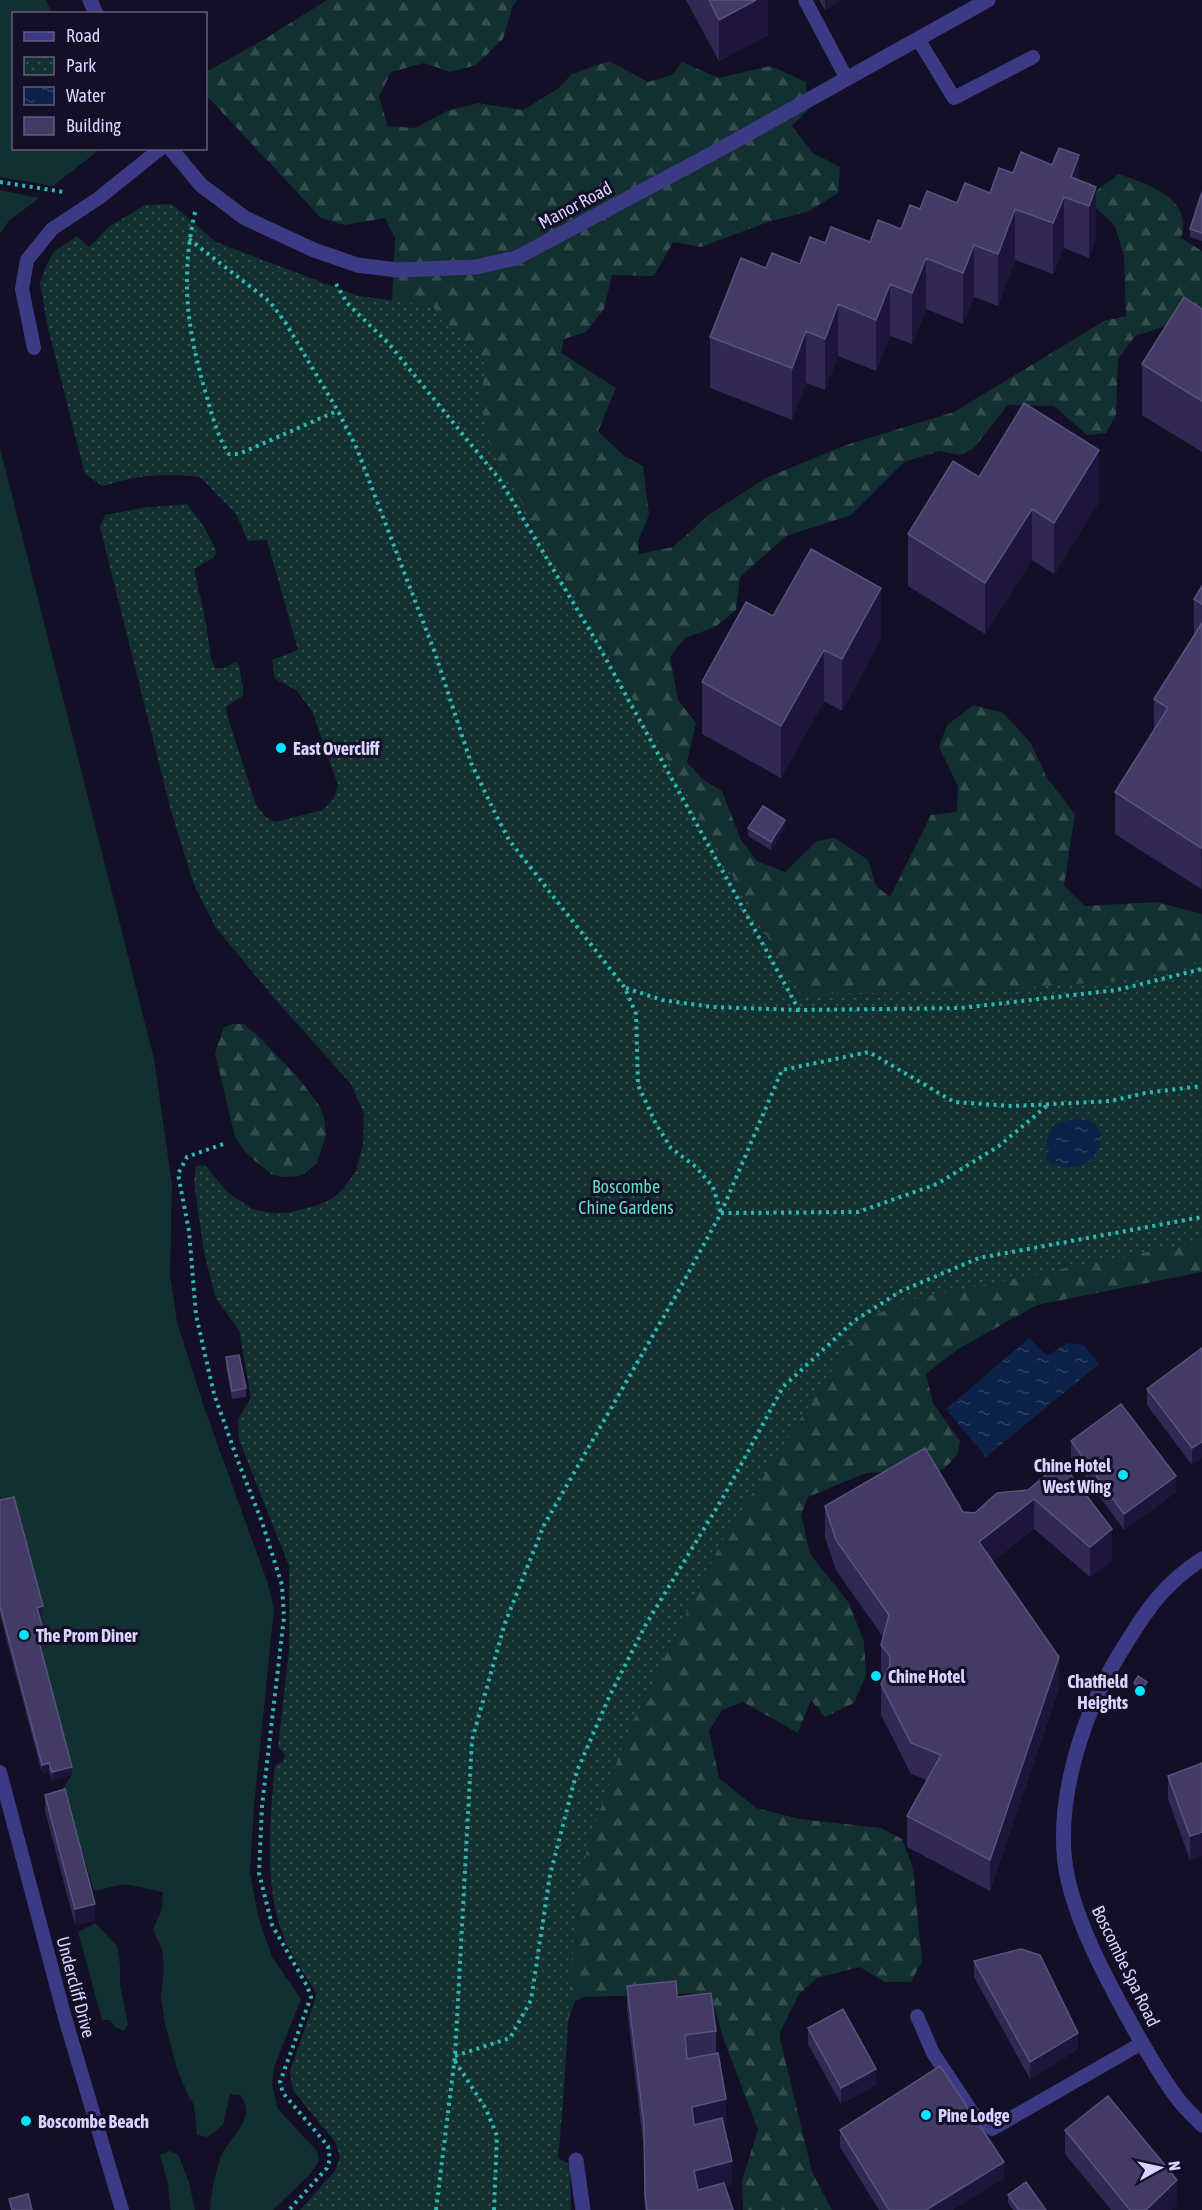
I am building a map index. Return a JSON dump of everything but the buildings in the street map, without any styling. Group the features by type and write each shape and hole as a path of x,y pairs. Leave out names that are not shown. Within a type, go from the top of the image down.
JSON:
{"street":[{"name":"Manor Road","path":"172,150 201,185 245,218 314,250 357,265 397,270 476,267 516,258 717,151 988,0"},
{"name":"Boscombe Spa Road","path":"1202,1559 1180,1574 1148,1608 1102,1683 1072,1765 1064,1832 1068,1879 1084,1931 1114,1993 1142,2043 1175,2096 1202,2125"},
{"path":"576,2160 583,2210"}],"lane":[{"path":"805,0 847,79"},
{"path":"918,39 954,98 1033,57"},
{"path":"34,348 22,289 27,260 52,230 99,198 159,150"},
{"name":"Undercliff Drive","path":"0,1772 65,2018 122,2210"},
{"path":"917,2016 933,2053 972,2112 992,2129 1142,2043"}],"path":[{"path":"0,182 99,198"},
{"path":"338,411 239,454 229,454 215,427 194,353 186,302 189,239 270,302 285,322 338,411 357,450 435,654 471,763 508,840 625,988 636,1014 638,1085 656,1124 671,1148 696,1167 712,1188 721,1213"},
{"path":"314,250 347,303 389,344 500,480 596,642 799,1010"},
{"path":"625,988 663,1000 754,1010 961,1008 1117,990 1202,969"},
{"path":"436,2210 455,2059 472,1740 505,1623 544,1525 721,1213 782,1070 869,1052 954,1102 1013,1107 1111,1101 1145,1093 1202,1086"},
{"path":"721,1213 858,1212 937,1184 999,1146 1050,1103"},
{"path":"222,1144 187,1157 178,1174 189,1232 196,1315 214,1394 262,1522 282,1585 284,1617 262,1806 259,1873 272,1925 311,1997 280,2082 283,2093 328,2146 330,2159 327,2168 289,2210"},
{"path":"455,2059 510,2038 531,2000 550,1875 577,1771 610,1695 645,1626 724,1494 783,1387 863,1315 901,1291 979,1258 1202,1217"},
{"path":"455,2059 486,2109 497,2136 494,2210"}],"green space":[{"path":"0,0 46,0 52,12 12,12 12,150 98,150 53,186 0,177"},
{"name":"Boscombe Chine Gardens","path":"327,0 518,0 513,5 503,39 476,65 450,72 424,63 391,72 379,97 388,126 415,128 447,111 478,103 523,110 559,88 572,74 609,61 648,82 672,75 682,62 718,78 771,66 806,82 807,111 792,126 813,153 840,167 838,193 809,211 768,222 701,247 673,242 654,276 612,275 604,309 586,332 564,339 561,353 616,388 598,431 624,456 643,466 649,515 638,541 639,554 673,547 710,514 766,478 846,445 954,412 1104,321 1126,316 1124,256 1115,226 1094,206 1096,191 1119,174 1154,188 1174,203 1181,213 1183,224 1181,238 1202,251 1202,307 1190,318 1135,336 1118,359 1116,415 1106,433 1087,435 1054,406 1008,405 973,449 959,455 940,451 904,462 851,515 786,536 740,577 736,610 715,627 685,638 670,657 678,700 696,723 687,762 702,779 722,791 741,840 757,861 785,872 817,841 835,838 868,860 876,886 890,897 931,815 957,812 958,786 939,747 947,725 974,705 1003,713 1031,743 1047,778 1075,814 1064,886 1085,906 1156,902 1202,914 1202,1272 1037,1305 958,1349 926,1374 933,1403 960,1441 958,1454 944,1469 920,1475 902,1471 866,1473 808,1497 801,1515 810,1554 849,1603 864,1642 866,1675 854,1703 825,1717 811,1700 798,1733 743,1702 722,1710 709,1731 719,1778 756,1808 799,1819 881,1828 902,1839 913,1868 922,1961 911,1982 885,1982 860,1967 817,1978 799,1994 779,2034 812,2172 832,2210 743,2210 742,2180 758,2130 724,2040 710,1993 584,1997 575,2001 561,2038 408,2103 308,2201 336,2170 340,2157 336,2143 293,2090 290,2072 317,1994 362,1539 391,322 395,238 385,218 345,225 321,218 207,96 207,71"},
{"path":"0,190 39,198 9,221 0,233"},
{"name":"Boscombe Chine Gardens","path":"172,204 216,242 358,296 432,306 485,364 481,405 491,448 800,994 971,991 1132,980 1202,962 1202,1241 904,1301 867,1319 723,1539 625,1738 587,1849 575,1915 558,2158 570,2165 571,2210 300,2210 336,2170 340,2157 336,2143 293,2090 290,2072 317,1994 284,1938 277,1917 271,1874 270,1831 275,1765 283,1762 285,1754 278,1747 289,1650 289,1566 239,1440 238,1419 251,1398 239,1330 216,1299 204,1252 194,1182 196,1166 205,1165 227,1192 252,1209 287,1213 318,1205 333,1198 345,1187 356,1170 363,1145 364,1114 351,1084 274,998 216,928 194,885 171,811 100,527 105,515 142,508 187,504 203,525 217,552 213,558 194,569 211,658 215,668 224,668 236,662 239,665 244,695 227,706 226,711 256,805 266,817 275,822 323,810 334,798 338,785 312,711 296,690 275,679 272,660 298,650 267,540 248,541 236,514 200,477 151,476 103,486 89,477 84,471 47,324 40,283 54,252 77,236 89,247 110,226 145,205"},
{"path":"0,448 154,1059 172,1184 170,1275 177,1322 204,1407 268,1584 274,1609 254,1806 250,1872 258,1916 272,1957 301,1999 274,2067 272,2085 278,2109 317,2151 319,2161 310,2174 273,2210 210,2210 220,2159 244,2120 245,2104 240,2095 230,2094 223,2125 208,2137 197,2135 194,2105 177,2069 165,2024 161,1998 164,1967 162,1949 153,1930 162,1908 163,1892 125,1884 94,1891 63,1788 72,1775 0,1508"},
{"path":"243,1024 257,1035 296,1075 319,1105 324,1117 326,1135 317,1163 299,1176 283,1177 271,1174 248,1155 235,1137 215,1053 224,1027"},
{"path":"95,1923 117,1946 120,1984 128,2025 124,2031 115,2027 110,2020 102,2020 78,1932"},
{"path":"169,2151 178,2154 189,2182 195,2210 171,2210 168,2184 160,2155"}],"water":[{"path":"1076,1118 1094,1122 1101,1134 1097,1152 1080,1166 1067,1168 1047,1161 1046,1146 1054,1125"},
{"path":"1029,1338 1047,1356 1068,1343 1084,1345 1099,1364 986,1457 946,1409"}],"place":[{"name":"East Overcliff","path":"281,748"},
{"name":"Chine Hotel West Wing","path":"1123,1475"},
{"name":"The Prom Diner","path":"24,1635"},
{"name":"Chine Hotel","path":"876,1676"},
{"name":"Chatfield Heights","path":"1140,1691"},
{"name":"Pine Lodge","path":"926,2115"},
{"name":"Boscombe Beach","path":"26,2121"}]}
